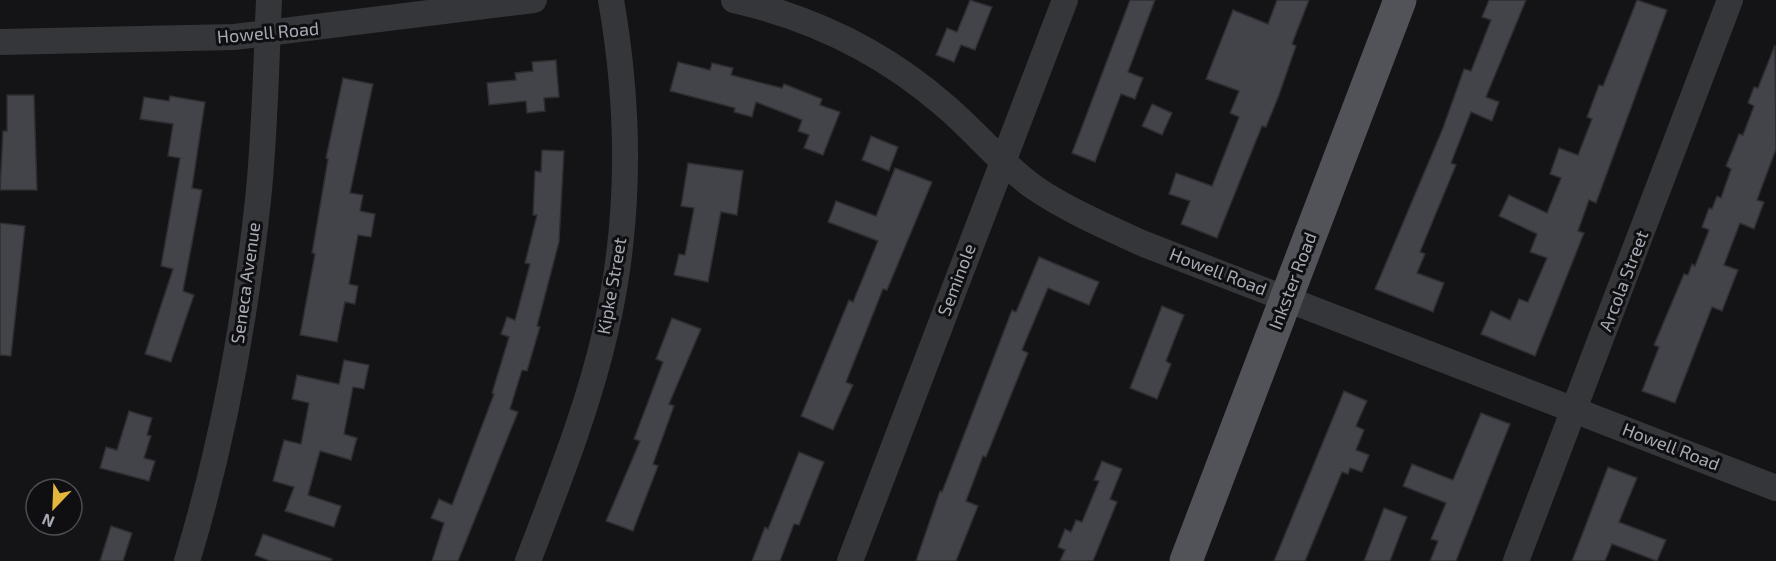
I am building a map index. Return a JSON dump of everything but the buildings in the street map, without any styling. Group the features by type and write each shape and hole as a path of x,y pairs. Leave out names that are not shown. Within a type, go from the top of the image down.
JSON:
{"main road":[{"name":"Inkster Road","path":"1186,561 1400,0"}],"street":[{"name":"Seneca Avenue","path":"187,561 203,508 220,434 246,298 258,197 269,0"},
{"name":"Howell Road","path":"0,42 109,42 268,35 534,0"},
{"name":"Kipke Street","path":"528,561 594,377 614,287 620,246 626,161 622,76 611,0"},
{"name":"Howell Road","path":"734,0 770,8 820,26 868,50 912,79 946,106 1003,162 1034,187 1099,224 1144,244 1776,488"},
{"name":"Seminole","path":"850,561 1065,0"},
{"name":"Arcola Street","path":"1516,561 1730,0"}]}
